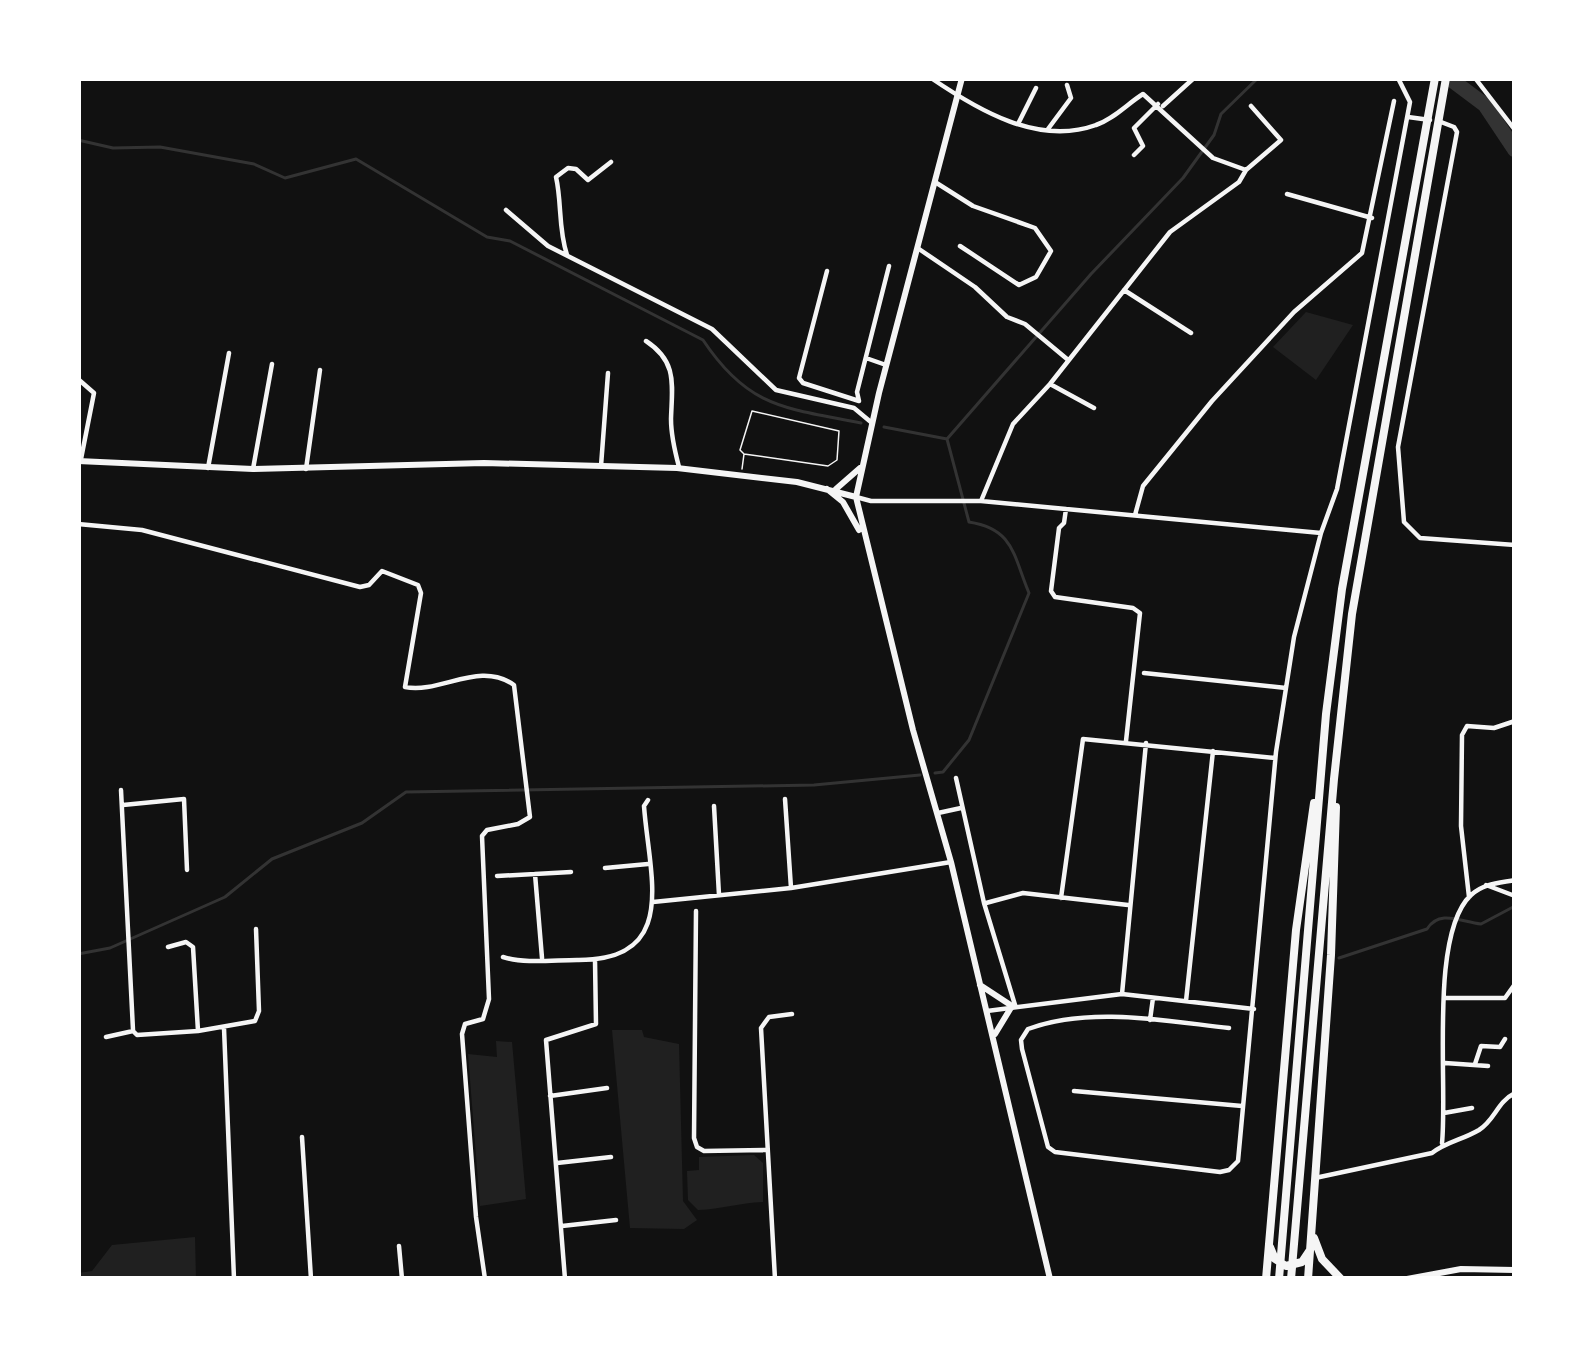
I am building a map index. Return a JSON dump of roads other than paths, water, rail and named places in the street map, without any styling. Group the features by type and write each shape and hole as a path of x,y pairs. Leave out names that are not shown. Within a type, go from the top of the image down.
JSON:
{"highway":[{"path":"1291,1279 1352,614 1435,78"},
{"path":"1279,1279 1292,1095 1342,589 1446,78"},
{"path":"1263,1279 1296,930 1309,824 1321,779"},
{"path":"1308,1279 1331,955 1337,821 1334,779"},
{"path":"1312,1224 1322,1259 1341,1279"},
{"path":"1269,1247 1286,1266 1302,1262 1310,1249"}],"main road":[{"path":"962,78 856,497 951,862 1050,1279"},
{"path":"79,461 254,469 484,463 679,469 824,487 856,497"},
{"path":"836,489 861,467"},
{"path":"824,487 856,521 867,550"},
{"path":"980,986 1014,1005 993,1037"},
{"path":"1376,1279 1409,1279 1461,1269 1515,1270"}],"street":[{"path":"932,78 980,110 1018,124 1066,132 1098,125 1143,94 1213,158 1246,170"},
{"path":"1134,155 1143,146 1134,128 1194,78"},
{"path":"1229,1028 1089,1018 1028,1030 1021,1040 1048,1147 1055,1152 1229,1170 1238,1161 1275,758 1294,637 1337,490 1408,117 1409,96 1398,78"},
{"path":"1475,78 1515,130"},
{"path":"1048,130 1072,98 1067,86"},
{"path":"1018,124 1036,88"},
{"path":"1135,515 1143,486 1212,400 1294,312 1362,253 1394,101"},
{"path":"979,501 1013,424 1170,232 1239,182 1281,140 1251,106"},
{"path":"1408,117 1449,123 1457,132 1398,448 1404,522 1420,538 1515,545"},
{"path":"567,256 558,223 556,177 568,168 588,180 611,162"},
{"path":"935,182 974,206 1035,228 1051,250 1036,277 1019,285 960,246"},
{"path":"1287,194 1372,218"},
{"path":"506,210 548,246 712,329 776,390 854,408 872,423"},
{"path":"917,248 1067,359"},
{"path":"859,401 857,392 889,266"},
{"path":"827,271 799,378 859,401"},
{"path":"1124,290 1191,333"},
{"path":"646,341 667,358 673,379 671,418 679,469"},
{"path":"208,468 229,353"},
{"path":"866,358 886,365"},
{"path":"254,469 272,364"},
{"path":"306,469 320,370"},
{"path":"601,466 608,373"},
{"path":"78,379 94,393 79,461"},
{"path":"1050,384 1094,408"},
{"path":"854,408 879,393"},
{"path":"856,497 979,501 1321,533"},
{"path":"1066,509 1051,591 1055,597 1140,613 1126,741"},
{"path":"78,524 142,530 360,587 369,585 382,571 408,579 421,593 405,688 479,675 508,680 517,692 529,800 526,822 496,826 482,836 489,999 483,1018 465,1024 462,1034 485,1279"},
{"path":"1144,673 1286,688"},
{"path":"1469,897 1461,826 1462,735 1467,726 1494,728 1515,721"},
{"path":"1061,898 1083,739 1275,758"},
{"path":"1122,994 1146,743"},
{"path":"1186,1001 1213,751"},
{"path":"956,778 984,903 1014,1005"},
{"path":"121,790 133,1031 137,1035 198,1031 255,1021 259,1011 256,929"},
{"path":"122,805 184,799 188,870"},
{"path":"785,799 791,888"},
{"path":"502,957 595,960 638,943 651,922 653,902 644,806 648,800"},
{"path":"714,806 719,895"},
{"path":"938,813 962,808"},
{"path":"653,902 791,888 951,862"},
{"path":"605,868 648,864"},
{"path":"497,876 571,872"},
{"path":"535,874 542,960"},
{"path":"1442,1143 1445,956 1469,897 1486,885 1515,880"},
{"path":"1486,885 1515,896"},
{"path":"984,903 1016,894 1128,905"},
{"path":"696,911 692,1033 697,1147 704,1151 767,1150"},
{"path":"168,947 186,942 193,947 198,1031"},
{"path":"565,1279 546,1040 596,1024 595,960"},
{"path":"1444,998 1504,998 1514,986"},
{"path":"987,1011 1122,994 1254,1009"},
{"path":"1150,1020 1153,998"},
{"path":"775,1279 761,1028 769,1017 792,1014"},
{"path":"224,1028 234,1279"},
{"path":"106,1037 133,1031"},
{"path":"1475,1064 1481,1046 1500,1047 1505,1039"},
{"path":"1445,1063 1488,1066"},
{"path":"550,1096 608,1088"},
{"path":"1074,1091 1243,1106"},
{"path":"1315,1178 1432,1153 1442,1143 1478,1131 1497,1105 1515,1093"},
{"path":"1444,1113 1472,1108"},
{"path":"302,1137 311,1279"},
{"path":"556,1163 611,1157"},
{"path":"561,1226 616,1220"},
{"path":"399,1246 402,1279"}],"lane":[{"path":"752,412 839,431 837,460 828,466 744,454 740,450 752,412"},
{"path":"741,475 744,454"}],"waterway":[{"path":"935,773 943,772 969,740 1029,593 1004,538 969,522 947,439 1091,274 1183,178 1214,135 1221,114 1258,78"},
{"path":"1449,78 1485,105 1515,150"},
{"path":"78,140 113,148 160,147 254,164 285,178 356,159 487,237 510,241 703,340 753,393 790,408 861,423"},
{"path":"884,427 947,439"},
{"path":"78,954 110,948 225,897 272,859 362,823 406,792 814,785 920,775"},
{"path":"1339,958 1427,929 1438,920 1481,924 1515,906"}]}
